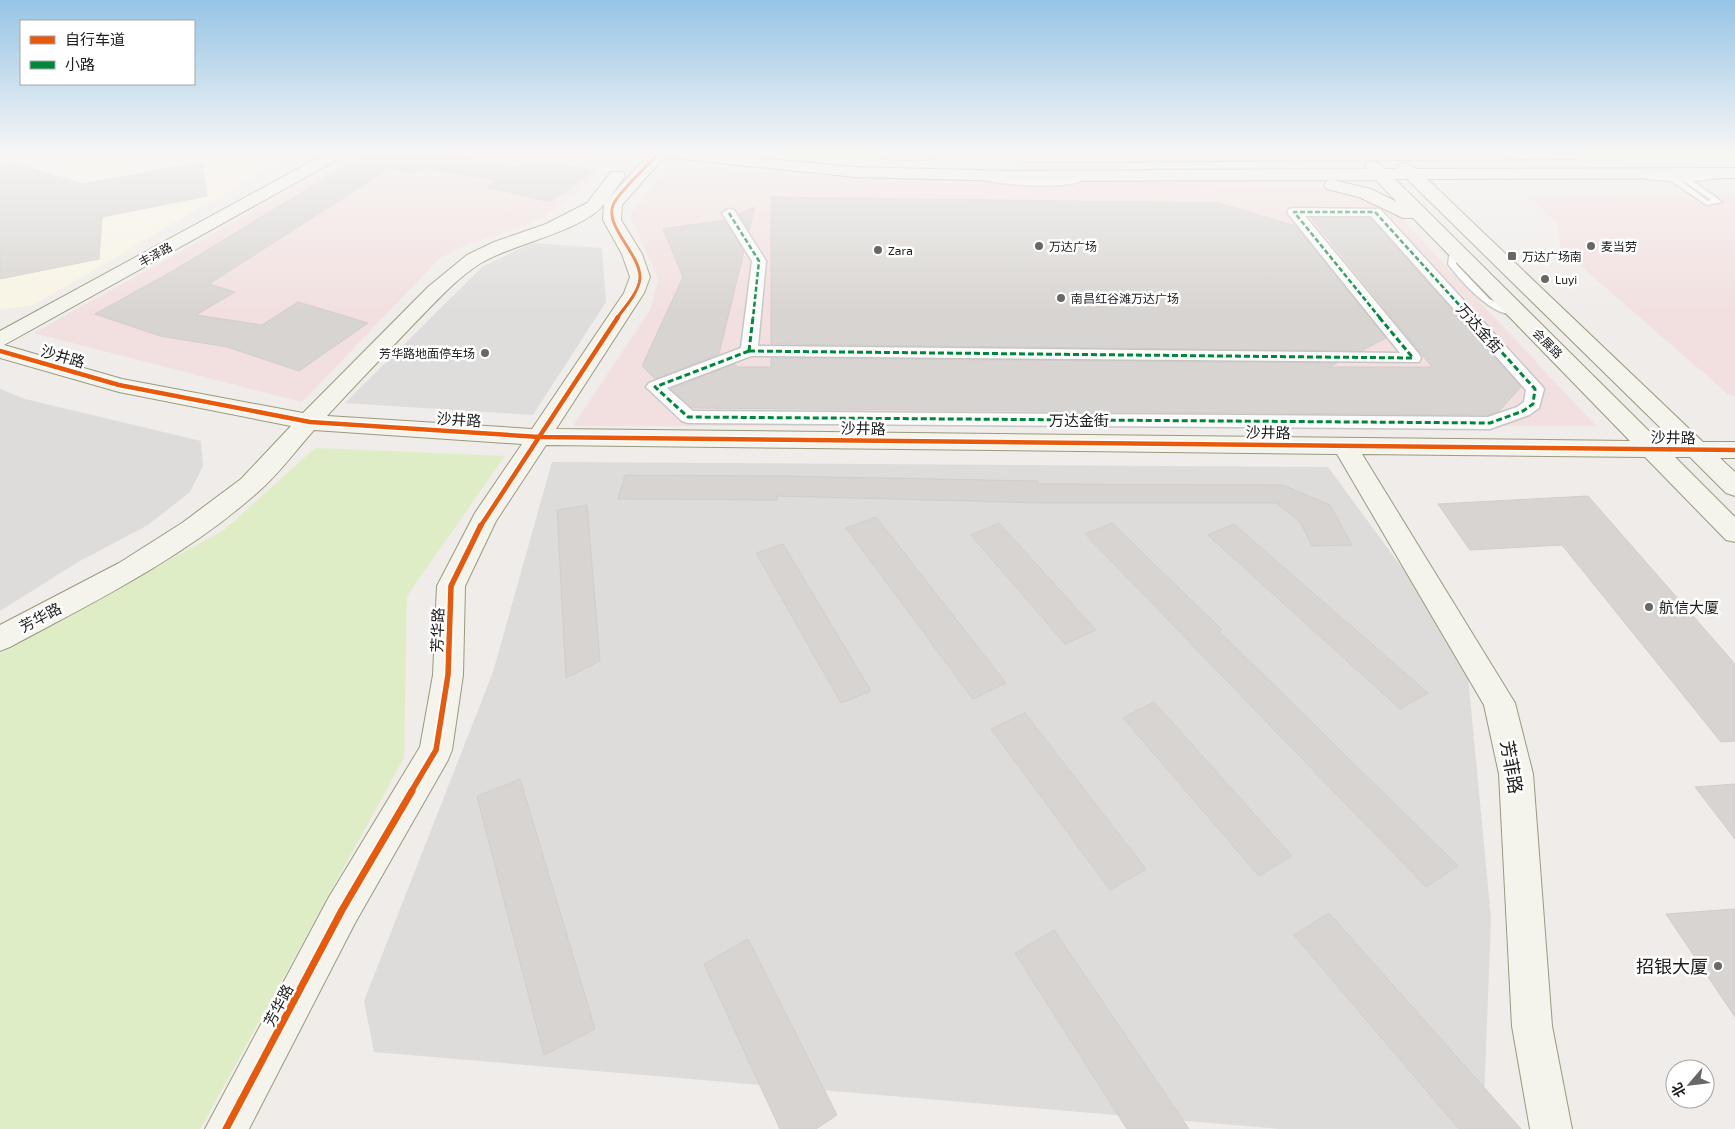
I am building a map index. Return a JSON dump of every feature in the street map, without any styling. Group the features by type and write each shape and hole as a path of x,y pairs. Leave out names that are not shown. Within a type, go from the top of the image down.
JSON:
{"street":[{"name":"丰泽路","path":"0,340 241,207"},
{"name":"芳华路","path":"0,639 129,570 191,530 250,485 338,390 435,291 474,259 502,246 552,228 593,207"},
{"name":"芳华路","path":"226,1129 342,910 436,750 448,675 451,586 484,519 634,293 640,277 632,254 612,220 613,207"},
{"path":"1399,207 1447,242"},
{"name":"会展路","path":"1412,207 1735,533"},
{"name":"会展路","path":"1465,207 1696,450 1735,487"},
{"name":"万达金街","path":"1294,212 1375,212 1535,389 1533,404 1523,411 1490,423 1480,423 688,416 655,387 749,351 1413,358 1294,212"},
{"path":"729,213 759,261 749,351"},
{"name":"沙井路","path":"0,352 119,385 310,422 539,436 1735,450"},
{"name":"芳菲路","path":"1345,446 1499,703 1516,774 1532,1026 1551,1129"}],"shaded area":[{"path":"0,207 201,207 34,305 0,310"},
{"path":"261,207 558,207 545,216 523,227 470,243 440,258 302,402 34,333"},
{"path":"636,207 1391,207 1596,426 573,426 651,309 658,279 630,215"},
{"path":"1539,207 1735,207 1735,396 1728,394 1560,248 1557,223"},
{"name":"芳华路地面停车场","path":"532,243 602,248 606,302 533,415 345,403 482,267"},
{"path":"0,389 25,399 201,441 203,466 190,492 148,525 78,562 0,611"},
{"path":"552,462 1328,467 1466,655 1491,918 1483,1129 1280,1129 374,1052 364,1001 493,672"}],"green space":[{"path":"315,448 505,456 407,596 404,758 200,1129 0,1129 0,654 224,530"}],"building":[{"path":"0,207 154,207 102,217 99,259 0,279"},
{"path":"279,207 330,207 209,284 235,292 196,315 262,325 298,302 368,323 299,371 227,347 160,336 95,314 171,272"},
{"path":"755,207 749,230 739,214"},
{"name":"南昌红谷滩万达广场","path":"771,207 1231,207 1296,226 1386,338 1361,351 771,344"},
{"path":"1311,218 1370,218 1521,387 1498,412 1488,415 693,408 671,389 734,364 738,367 771,367 771,358 1337,363 1329,367 1432,367"},
{"path":"724,220 744,251 719,354 655,379 642,366 683,277 663,229"},
{"path":"625,475 1038,481 1038,484 1283,485 1330,505 1352,545 1312,546 1300,522 1278,504 1281,503 1041,503 777,496 777,500 618,499"},
{"name":"航信大厦","path":"1588,496 1735,664 1735,741 1721,742 1562,545 1470,550 1438,504"},
{"path":"587,505 600,661 566,678 557,510"},
{"path":"876,517 1006,683 973,699 846,528"},
{"path":"999,523 1096,630 1065,644 971,535"},
{"path":"1112,523 1458,866 1426,887 1085,534"},
{"path":"1234,524 1428,693 1400,709 1208,535"},
{"path":"783,544 871,691 841,703 756,553"},
{"path":"1154,702 1292,856 1259,876 1123,718"},
{"path":"1025,713 1146,869 1110,890 991,729"},
{"path":"520,779 595,1029 544,1055 477,796"},
{"path":"1735,784 1735,839 1695,787"},
{"name":"招银大厦","path":"1735,909 1735,1017 1666,914"},
{"path":"1329,913 1521,1129 1459,1129 1294,935"},
{"path":"1054,930 1189,1129 1127,1129 1015,953"},
{"path":"748,939 837,1115 816,1129 780,1129 704,964"}],"marked path":[{"path":"729,213 759,261 749,351 1413,358 1294,212 1375,212 1535,389 1533,404 1523,411 1490,423 688,417 655,387 749,351"}],"cycle path":[{"path":"226,1129 342,910 436,750 448,675 451,586 484,519 634,293 640,277 632,254 612,220 613,207"},
{"path":"0,351 119,385 310,422 539,437 1735,450"}],"place":[{"name":"万达广场","path":"1039,246"},
{"name":"麦当劳","path":"1591,246"},
{"name":"Zara","path":"878,250"},
{"name":"万达广场南","path":"1512,256"},
{"name":"Luyi","path":"1545,279"},
{"name":"南昌红谷滩万达广场","path":"1061,298"},
{"name":"芳华路地面停车场","path":"485,353"},
{"name":"航信大厦","path":"1649,607"},
{"name":"招银大厦","path":"1718,966"}]}
